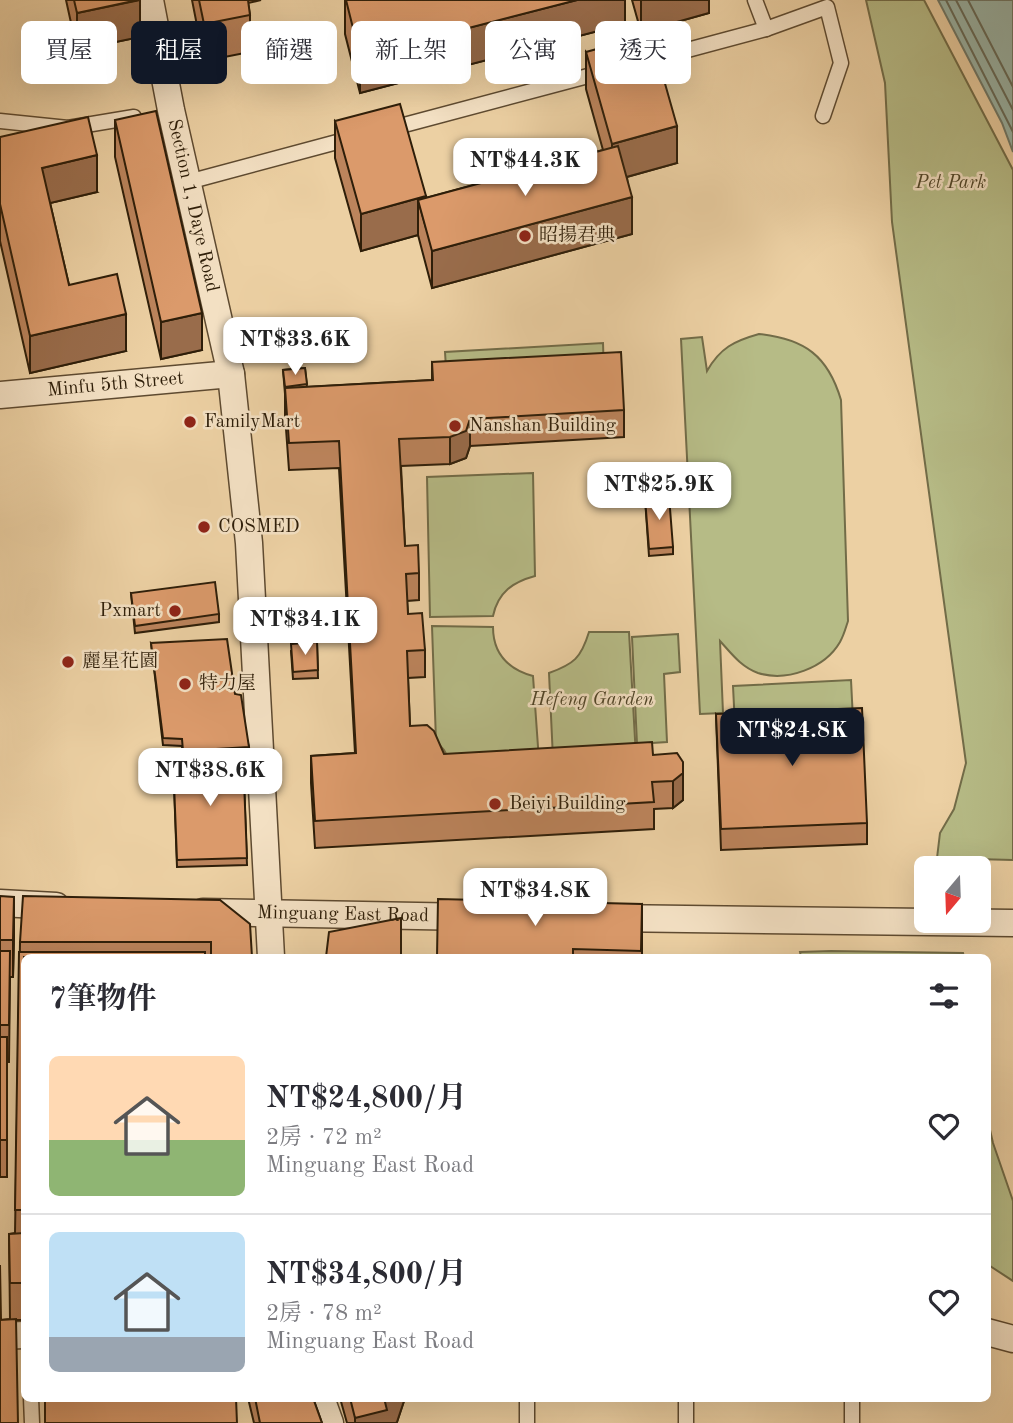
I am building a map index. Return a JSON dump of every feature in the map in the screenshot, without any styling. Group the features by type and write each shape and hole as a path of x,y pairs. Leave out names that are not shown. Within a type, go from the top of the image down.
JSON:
{"street":[{"name":"Section 1, Daye Road","path":"150,0 158,113 188,182 231,374 253,610 271,954"},
{"name":"Minfu 5th Street","path":"0,395 231,374"},
{"path":"0,904 87,907"},
{"name":"Minguang East Road","path":"184,912 502,917"},
{"path":"585,918 1013,923"},
{"path":"991,1333 1013,1339"},
{"path":"0,1336 21,1335"},
{"path":"322,1402 330,1423"}],"lane":[{"path":"755,0 766,29"},
{"path":"188,182 766,29 827,7 841,63 824,116"},
{"path":"0,121 68,128 158,113"},
{"path":"31,1402 32,1423"},
{"path":"527,1402 527,1423"},
{"path":"686,1402 686,1423"},
{"path":"852,1402 852,1423"}],"green space":[{"name":"Pet Park","path":"866,0 924,0 1013,170 1013,860 991,859 991,856 937,856 940,833 954,809 966,763 892,222 885,83"},
{"path":"759,334 789,340 812,352 829,372 841,400 848,621 841,639 825,659 804,671 781,676 758,673 746,667 720,641 723,713 700,714 681,339 702,337 707,371 728,346"},
{"path":"603,343 604,375 447,384 445,352"},
{"path":"533,473 535,576 508,589 499,600 493,616 430,617 427,477"},
{"path":"432,626 493,627 499,653 509,665 533,676 539,761 451,763 436,741"},
{"name":"Hefeng Garden","path":"589,632 629,632 636,757 553,759 549,673 575,659"},
{"path":"678,634 680,672 664,674 667,742 637,744 632,637"},
{"path":"851,680 853,720 735,726 733,686"},
{"path":"831,951 963,954 800,954"},
{"path":"991,1134 1013,1201 1013,1281 991,1267"}],"water":[{"path":"938,0 1013,0 1013,152 1002,123"}],"building":[{"path":"74,0 138,0 77,13"},
{"path":"199,0 248,0 250,15 203,21"},
{"path":"346,0 577,0 496,21 485,21 485,24 471,27 471,21 351,21"},
{"path":"595,50 595,84 586,52"},
{"path":"595,84 665,84 677,126 612,144"},
{"path":"400,104 426,196 361,214 335,121"},
{"path":"156,111 202,313 161,322 115,120"},
{"path":"88,117 97,155 42,168 69,285 117,274 126,314 30,336 0,204 0,137"},
{"path":"618,146 632,197 432,251 418,200"},
{"path":"621,352 624,410 470,419 466,431 450,437 399,439 405,546 418,545 419,573 406,574 408,614 422,613 425,650 407,651 410,726 427,725 434,731 444,754 652,742 653,755 677,753 683,762 683,773 673,781 652,782 654,802 315,821 311,756 356,753 339,441 289,443 285,388 433,380 432,362"},
{"path":"305,368 307,384 285,387 283,370"},
{"path":"669,496 673,547 649,549 645,498"},
{"name":"Pxmart","path":"215,582 219,614 135,626 131,593"},
{"path":"227,639 235,694 241,695 249,747 183,751 182,739 163,738 151,643"},
{"path":"317,642 318,670 293,672 291,644"},
{"path":"862,708 867,823 721,829 716,714"},
{"path":"243,755 247,858 177,860 173,758"},
{"path":"0,896 14,897 13,940 0,940"},
{"path":"23,896 220,900 250,924 252,954 211,954 211,942 20,942"},
{"path":"438,899 642,904 641,951 573,949 573,954 437,954"},
{"path":"401,918 401,954 326,954 329,932"},
{"path":"0,951 10,951 9,1025 0,1025"},
{"path":"19,952 205,952 21,954 21,1210 15,1210"},
{"path":"0,1037 7,1037 7,1140 0,1140"},
{"path":"21,1233 21,1283 10,1283 9,1234"},
{"path":"16,1319 18,1423 0,1423 0,1320"},
{"path":"45,1402 236,1402 237,1423 45,1423"},
{"path":"256,1402 314,1402 322,1423 260,1423"},
{"path":"351,1402 385,1402 387,1410 355,1418"}],"place":[{"name":"昭揚君典","path":"525,236"},
{"name":"FamilyMart","path":"190,422"},
{"name":"Nanshan Building","path":"455,426"},
{"name":"COSMED","path":"204,527"},
{"name":"Pxmart","path":"175,611"},
{"name":"麗星花園","path":"68,662"},
{"name":"特力屋","path":"185,684"},
{"name":"Beiyi Building","path":"495,804"}]}
